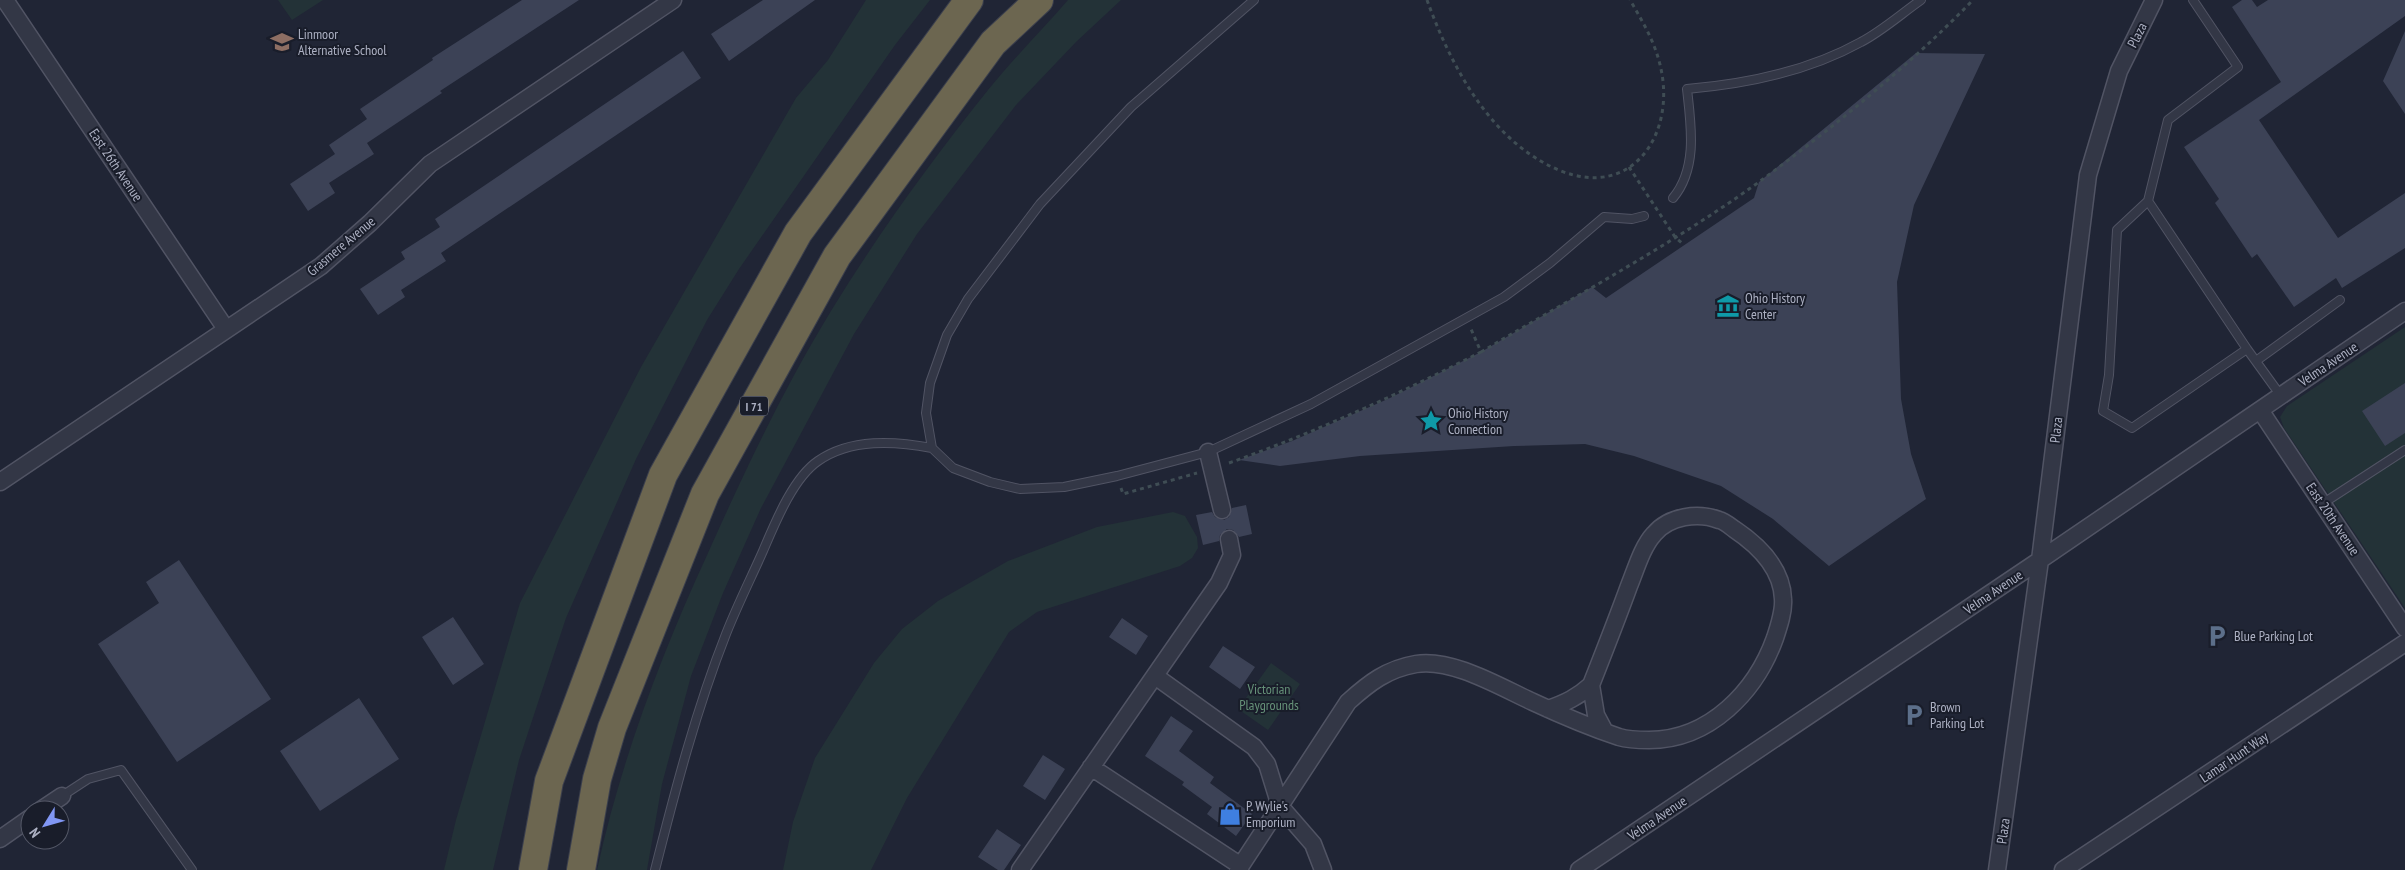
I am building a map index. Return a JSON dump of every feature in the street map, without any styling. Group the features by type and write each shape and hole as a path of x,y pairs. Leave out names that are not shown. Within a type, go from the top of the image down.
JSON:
{"highway":[{"path":"533,870 549,781 663,475 798,233 969,0"},
{"name":"I 71","path":"580,870 597,779 612,728 705,494 837,256 993,44 1039,0"}],"street":[{"name":"East 26th Avenue","path":"5,0 226,329"},
{"name":"Grasmere Avenue","path":"1,478 321,266 430,164 673,0"},
{"name":"Plaza","path":"1997,870 2040,560 2088,175 2119,71 2154,0"},
{"name":"Velma Avenue","path":"1579,870 2040,560 2405,311"},
{"name":"East 20th Avenue","path":"2260,410 2405,628"},
{"path":"1208,452 1222,510"},
{"path":"1091,767 1239,868 1348,702 1372,681 1393,670 1418,663 1445,665 1482,678 1548,709 1627,740 1662,740 1686,734 1700,728 1728,710 1747,688 1768,656 1779,626 1784,600 1780,583 1772,564 1751,541 1720,520 1696,516 1670,520 1653,534 1640,559 1591,685 1582,694 1548,709"},
{"path":"1022,869 1219,583 1232,555 1229,539"},
{"name":"Lamar Hunt Way","path":"2063,870 2405,643"},
{"path":"1155,676 1254,747 1267,764 1280,806 1313,844 1323,870"},
{"path":"1591,685 1596,715 1605,732"},
{"path":"56,800 62,796"},
{"path":"0,839 20,825"}],"lane":[{"path":"932,448 926,413 930,383 947,335 968,299 1040,204 1131,106 1254,0"},
{"path":"1673,198 1680,190 1687,174 1691,144 1687,89 1734,85 1785,73 1836,54 1862,42 1921,0"},
{"path":"2192,0 2238,67 2168,120 2148,201 2117,230 2109,375 2103,411 2132,428 2247,349"},
{"path":"2148,201 2247,349 2281,396"},
{"path":"655,870 679,778 726,634 771,534 801,477 818,461 840,451 869,443 904,443 932,448 953,468 990,482 1020,489 1064,487 1117,476 1208,452 1311,404 1399,354 1466,319 1511,292 1550,263 1604,217 1632,219 1644,216"},
{"path":"2256,361 2340,300"},
{"path":"2322,504 2405,450"},
{"path":"62,796 88,779 121,770 192,870"}],"path":[{"path":"1427,0 1441,37 1461,75 1484,108 1511,139 1537,158 1562,171 1592,177 1612,176 1644,157 1655,138 1664,104 1661,69 1650,34 1630,0"},
{"path":"1117,476 1123,494 1212,469 1292,441 1390,398 1481,352 1675,237 1759,182 1854,108 1947,27 1973,0"},
{"path":"1466,319 1481,352"}],"green space":[{"path":"278,0 323,0 292,20"},
{"path":"866,0 930,0 895,45 739,269 707,320 636,459 566,618 519,760 493,870 444,870 456,820 520,603 641,367 796,98 828,60"},
{"path":"1068,0 1121,0 1076,42 1016,105 917,234 854,334 761,508 723,593 691,676 662,784 647,870 597,870 630,748 674,630 736,491 797,370 849,282 926,170 998,78"},
{"path":"2405,327 2405,608 2284,428 2280,417 2287,406"},
{"path":"1173,512 1185,516 1197,537 1198,548 1192,558 1180,566 1037,612 1009,632 907,798 871,870 783,870 793,822 815,758 874,663 902,629 938,601 1008,561 1097,527"},
{"name":"Victorian Playgrounds","path":"1271,663 1300,684 1268,730 1238,709"}],"building":[{"path":"522,0 579,0 440,91 442,93 367,143 374,154 329,183 335,193 308,211 290,184 335,154 329,145 367,119 360,109 433,60 432,58"},
{"path":"763,0 815,0 729,61 711,34"},
{"path":"2242,0 2252,0 2257,7 2268,0 2405,0 2405,16 2259,120 2338,238 2405,193 2405,248 2342,288 2336,278 2294,307 2257,254 2252,258 2215,203 2219,199 2184,147 2281,82 2232,7"},
{"path":"2405,31 2405,114 2383,81"},
{"path":"683,51 701,78 441,253 446,261 401,290 405,297 378,315 360,289 405,259 401,252 440,227 435,219"},
{"name":"Ohio History Center","path":"1916,53 1985,54 1914,205 1897,282 1901,399 1911,454 1926,499 1829,566 1773,519 1721,486 1634,456 1585,444 1514,446 1360,456 1280,466 1239,460 1292,441 1390,398 1481,352 1592,287 1606,298 1754,198 1759,182"},
{"path":"2405,383 2405,433 2385,446 2362,411"},
{"path":"1246,505 1252,534 1239,537 1233,530 1227,529 1220,535 1219,541 1203,545 1196,515 1212,512 1215,517 1224,520 1229,517 1232,508"},
{"path":"179,560 271,699 177,762 98,644 159,603 146,582"},
{"path":"453,617 484,664 453,685 422,637"},
{"path":"1122,618 1148,636 1136,655 1109,637"},
{"path":"1223,646 1255,667 1240,689 1209,667"},
{"path":"359,698 399,759 320,811 280,751"},
{"path":"1171,716 1193,731 1179,751 1214,777 1210,783 1252,814 1236,836 1207,814 1212,807 1182,785 1184,782 1145,756"},
{"path":"1043,755 1065,769 1045,800 1023,786"},
{"path":"997,829 1021,845 1004,870 998,870 978,857"}],"place":[{"name":"Linmoor Alternative School","path":"282,42"},
{"name":"Ohio History Center","path":"1728,306"},
{"name":"Ohio History Connection","path":"1431,421"},
{"name":"Blue Parking Lot","path":"2217,636"},
{"name":"Brown Parking Lot","path":"1914,715"},
{"name":"P. Wylie's Emporium","path":"1230,814"}]}
